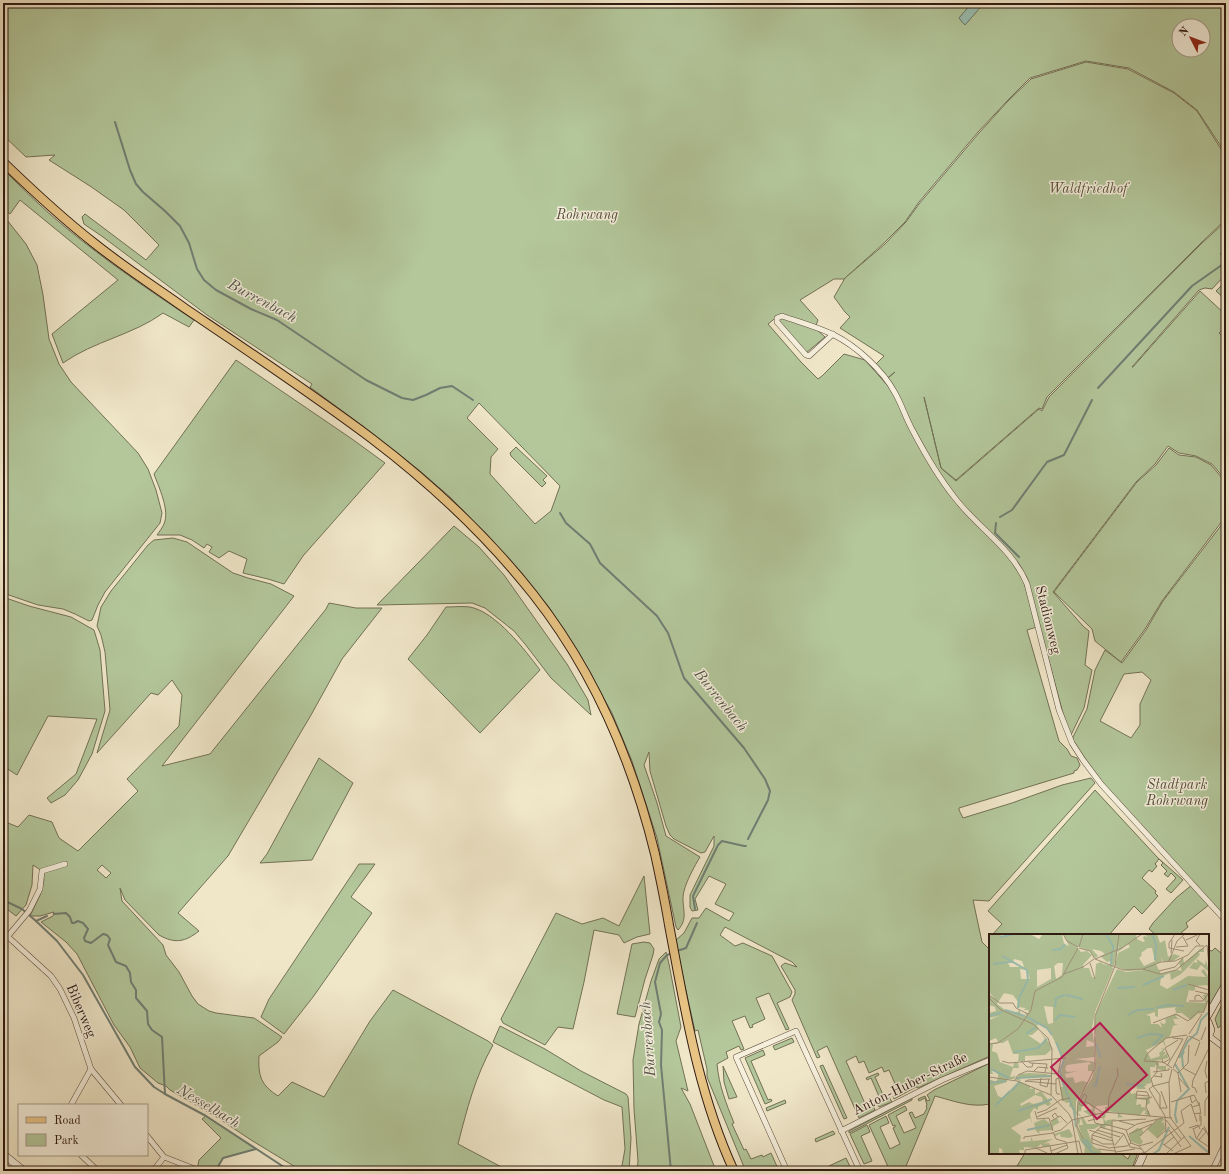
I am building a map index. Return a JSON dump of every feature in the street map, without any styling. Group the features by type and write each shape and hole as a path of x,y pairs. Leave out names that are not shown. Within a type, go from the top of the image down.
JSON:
{"main road":[{"path":"3,162 64,219 114,259 311,395 391,454 462,517 533,594 563,637 590,682 613,729 633,778 647,822 655,854 692,1042 703,1089 715,1125 734,1171"},
{"path":"1209,1013 1226,984"},
{"path":"1209,1025 1211,1030 1209,1036"},
{"path":"3,1154 24,1171"},
{"path":"1136,1171 1144,1154"}],"street":[{"name":"Stadionweg","path":"833,334 809,356 806,355 777,322 777,318 782,316 833,334 850,345 886,379 895,393 913,432 954,498 1007,551 1017,564 1027,584 1059,710 1070,739 1083,760 1101,784 1226,921"},
{"path":"3,942 28,913 40,889 42,871 65,864"},
{"name":"Biberweg","path":"7,936 51,976 60,989 74,1018 91,1070 120,1104"},
{"name":"Anton-Huber-Straße","path":"786,1171 736,1057 796,1031 860,1171"},
{"path":"1209,1036 1226,1049"},
{"name":"Anton-Huber-Straße","path":"841,1131 942,1080 989,1060"},
{"path":"71,1104 91,1070"},
{"path":"148,1137 164,1157 200,1171"},
{"path":"1212,1171 1226,1142"},
{"path":"82,1156 98,1171"},
{"path":"153,1171 164,1157"}],"green space":[{"name":"Rohrwang","path":"3,3 970,3 959,18 965,25 984,3 1226,3 1226,154 1197,110 1174,92 1129,68 1086,61 1030,78 978,132 919,202 905,222 884,243 844,279 834,279 800,300 818,320 815,328 825,337 806,353 780,323 778,316 768,324 818,379 844,354 865,360 895,394 912,432 953,498 1006,552 1024,582 1037,627 1027,630 1059,741 1067,749 1071,756 1077,758 1080,765 1074,773 959,808 963,818 1012,803 1062,785 1091,778 1095,783 989,901 973,900 982,942 989,949 989,1056 918,1088 916,1087 894,1099 893,1096 899,1093 889,1070 884,1072 882,1067 869,1073 864,1061 859,1063 856,1056 846,1061 867,1108 873,1105 875,1110 859,1118 827,1046 817,1051 820,1057 817,1058 792,1000 795,990 781,966 785,963 797,967 792,962 725,927 720,935 735,946 743,943 772,956 792,992 790,997 777,1003 789,1029 786,1030 769,993 756,998 765,1019 752,1025 753,1027 750,1028 745,1016 732,1021 744,1049 741,1050 739,1046 726,1052 728,1058 717,1064 721,1087 734,1123 732,1124 744,1150 746,1149 751,1159 762,1155 763,1157 771,1153 779,1171 740,1171 739,1169 744,1167 707,1077 707,1069 698,1030 695,1031 676,940 684,933 692,918 699,918 706,908 729,921 734,913 715,904 726,884 709,876 695,899 698,910 692,911 690,907 690,895 714,846 714,836 705,852 701,853 674,839 670,835 650,771 649,752 644,765 666,836 700,857 685,887 683,896 684,916 682,925 678,930 676,927 657,838 632,761 612,713 575,647 548,606 497,546 450,497 420,471 310,387 312,384 207,315 84,224 82,217 85,214 146,260 159,245 124,210 49,160 55,155 26,157 3,135","holes":["479,403 560,486 551,511 535,524 490,474 491,457 498,449 467,418"]},
{"name":"Waldfriedhof","path":"1086,62 1128,69 1174,93 1197,111 1226,157 1226,219 1047,397 1042,409 1039,408 956,480 941,468 956,481 1039,409 1042,411 1049,397 1201,244 1226,221 1226,274 1212,289 1205,288 1199,290 1132,367 1200,291 1226,315 1226,326 1219,333 1226,340 1226,369 1223,367 1226,392 1224,397 1226,399 1226,482 1212,464 1196,456 1179,453 1168,446 1155,464 1136,482 1053,592 1089,631 1085,665 1092,670 1084,708 1071,735 1063,713 1026,577 964,508 935,466 887,379 895,372 885,380 873,367 884,356 840,328 850,317 834,297 845,278 885,244 906,222 919,204 979,133 1008,101 1031,79"},
{"path":"3,169 41,206 96,252 194,320 189,327 163,313 139,327 75,355 63,363 52,334 118,280 20,200 10,214 4,209"},
{"path":"3,215 26,244 37,265 49,339 59,364 71,382 138,453 148,469 156,490 162,513 160,523 105,592 92,620 89,621 63,609 38,605 3,593"},
{"path":"1226,281 1226,300 1216,291"},
{"path":"236,360 385,463 303,556 284,584 243,573 247,559 229,551 219,558 209,552 212,547 207,544 204,548 192,540 180,535 157,535 164,524 166,512 154,474"},
{"path":"516,447 547,476 543,480 546,483 542,487 511,456 510,453"},
{"path":"1169,448 1179,455 1196,457 1211,465 1223,479 1226,485 1226,516 1162,601 1145,629 1121,662 1095,641 1092,629 1054,592 1137,482 1156,465"},
{"name":"Stadtpark Rohrwang","path":"1226,519 1226,920 1104,784 1073,742 1073,737 1087,709 1095,670 1105,650 1122,663 1146,630 1163,601","holes":["1142,672 1151,680 1140,704 1140,725 1131,738 1100,721 1124,674"]},
{"path":"454,526 479,547 504,575 567,664 588,700 591,715 551,678 514,631 485,608 472,603 377,605"},
{"path":"173,538 187,542 233,573 271,584 294,596 162,766 210,754 326,609 329,603 356,608 382,608 342,659 311,715 228,856 178,913 199,931 189,938 175,941 170,940 159,935 125,900 120,888 122,901 163,945 166,955 179,972 198,1004 209,1011 216,1013 254,1018 282,1037 278,1042 259,1056 260,1075 264,1084 278,1096 292,1082 324,1097 370,1021 393,990 488,1041 493,1045 476,1081 458,1144 509,1171 302,1171 215,1116 170,1090 166,1086 158,1083 140,1068 130,1047 114,1025 77,954 66,942 41,922 53,916 54,912 40,916 30,916 40,895 44,880 42,871 33,865 32,885 26,905 16,916 3,906 3,821 18,827 29,815 52,822 59,838 78,851 138,791 127,779 179,726 182,695 172,680 158,695 151,693 97,753 110,710 105,652 97,626 101,607 111,591 148,545 154,540","holes":["102,865 111,873 106,878 97,870"]},
{"path":"3,597 29,606 71,617 94,630 100,650 105,711 92,754 78,780 65,795 51,803 47,798 76,774 97,719 48,716 17,775 3,766"},
{"path":"446,607 470,607 480,610 490,616 509,633 540,670 480,733 408,659"},
{"path":"319,758 353,783 312,860 260,863 267,854"},
{"path":"1095,790 1158,858 1183,880 1171,893 1166,889 1176,878 1171,873 1168,877 1164,874 1167,871 1161,865 1163,863 1159,859 1155,864 1157,866 1152,872 1149,870 1142,878 1156,891 1155,893 1158,896 1142,914 1134,906 1110,934 993,934 1002,924 988,911"},
{"path":"359,864 375,864 351,897 372,913 313,997 284,1034 261,1017 269,999"},
{"path":"644,876 650,934 637,937 624,943 619,935 594,930 573,1029 558,1027 545,1045 503,1023 501,1019 556,913 582,924 603,918 619,926"},
{"path":"1193,884 1210,904 1186,923 1188,927 1182,934 1155,934 1149,929 1176,898"},
{"path":"644,942 650,943 654,949 635,1017 617,1014 632,944"},
{"path":"1215,948 1226,957 1226,979 1209,1007 1209,950 1212,951"},
{"path":"666,952 681,1027 676,1041 688,1091 681,1088 690,1104 716,1171 637,1171 638,1161 634,1109 633,1060 639,1024 651,981 659,959"},
{"path":"1226,996 1226,1022 1218,1028 1215,1019"},
{"path":"500,1026 626,1094 628,1097 631,1138 629,1171 621,1171 625,1149 622,1107 604,1100 493,1042"},
{"path":"792,1038 794,1042 775,1050 773,1046"},
{"path":"763,1050 765,1055 751,1061 768,1100 771,1099 772,1101 765,1104 745,1058"},
{"path":"989,1063 989,1104 969,1105 935,1096 904,1171 890,1171 869,1125 886,1116 889,1123 880,1127 890,1149 900,1144 893,1128 895,1125 893,1126 888,1115 905,1106 907,1110 896,1116 904,1133 916,1128 909,1113 912,1112 915,1118 924,1114 927,1108 925,1098 919,1101 918,1099 925,1096 927,1101 930,1100 927,1095 934,1090"},
{"path":"823,1065 847,1118 844,1119 820,1066"},
{"path":"723,1066 737,1097 729,1099 724,1082"},
{"path":"878,1073 879,1075 875,1077 885,1099 889,1097 892,1102 879,1107 877,1103 881,1101 871,1078 867,1080 866,1078"},
{"path":"912,1098 912,1100 849,1133 849,1131"},
{"path":"785,1100 786,1103 767,1111 766,1108"},
{"path":"206,1116 256,1149 223,1158 216,1171 197,1170 199,1160 221,1138 202,1119"},
{"path":"867,1125 870,1132 861,1136 872,1161 864,1164 850,1134"},
{"path":"833,1131 835,1134 816,1142 815,1139"},
{"path":"1024,1154 1121,1154 1128,1159 1130,1154 1138,1154 1131,1171 1014,1171"},
{"path":"846,1158 852,1171 841,1171 838,1166 830,1169 829,1166"}],"water":[{"path":"970,3 984,3 965,25 959,18"}],"waterway":[{"name":"Burrenbach","path":"115,122 136,184 180,226 189,243 197,269 204,280 216,290 251,309 277,320 366,380 402,398 413,400 440,388 452,386 473,400"},
{"path":"1221,254 1226,258"},
{"path":"1098,388 1192,286 1226,262"},
{"path":"1000,517 1012,510 1047,462 1064,455 1092,400"},
{"name":"Burrenbach","path":"560,513 566,523 590,544 600,563 657,616 668,633 684,678 744,748 765,779 770,791 768,800 748,839"},
{"path":"996,523 995,533 1019,557"},
{"name":"Burrenbach","path":"695,909 693,896 718,845 722,841 746,846"},
{"name":"Nesselbach","path":"3,900 22,909 36,921 47,916"},
{"name":"Nesselbach","path":"54,914 66,913 70,917 72,923 78,921 83,923 88,929 84,938 85,941 91,943 103,934 107,935 110,939 108,945 116,962 126,966 130,973 131,982 136,990 136,998 147,1011 148,1024 152,1030 162,1037 165,1094 206,1116 290,1171"},
{"path":"36,921 57,941 83,975 135,1067 154,1087 165,1094"},
{"name":"Burrenbach","path":"677,951 686,948 697,923"},
{"name":"Burrenbach","path":"671,1171 661,1065 662,1030 659,1022 661,1014 655,982 660,963 667,955 673,953"},
{"path":"216,1170 223,1158 256,1149"}]}
